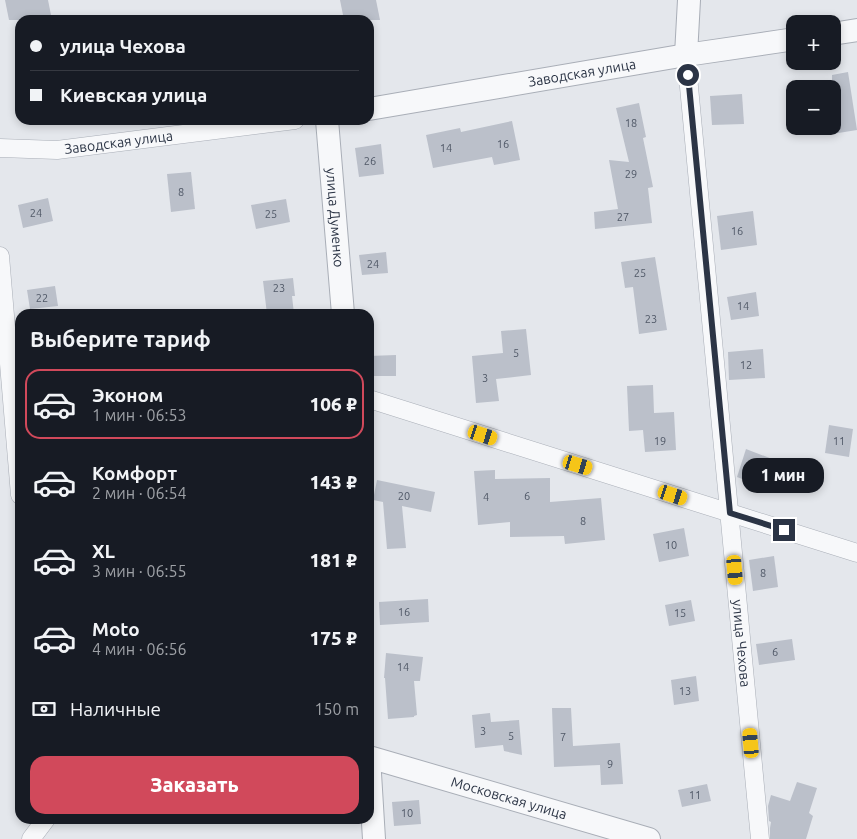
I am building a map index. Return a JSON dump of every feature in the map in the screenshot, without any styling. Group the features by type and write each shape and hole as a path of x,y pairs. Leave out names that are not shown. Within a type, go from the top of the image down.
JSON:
{"street":[{"name":"улица Чехова","path":"689,0 686,55 760,839"},
{"path":"841,33 857,30"},
{"name":"Заводская улица","path":"374,108 686,55 786,40"},
{"name":"Заводская улица","path":"0,148 57,150 256,125"},
{"name":"улица Думенко","path":"327,125 343,309"},
{"path":"0,256 15,435"},
{"path":"374,401 857,553"},
{"name":"Московская улица","path":"374,758 649,839"},
{"path":"31,839 42,824"},
{"path":"47,824 49,839"},
{"path":"373,824 374,839"}],"building":[{"path":"5,0 48,0 51,15 15,15 15,20 9,20"},
{"path":"340,0 376,0 380,20 374,20 374,15 343,15"},
{"path":"848,72 857,130 841,133 841,80 832,80 832,75"},
{"path":"742,94 744,124 712,125 710,96"},
{"path":"639,103 646,137 643,138 653,187 648,188 652,223 595,229 594,212 618,209 609,160 629,162 616,108"},
{"path":"512,121 520,160 494,165 492,157 433,168 426,135 460,128 461,132"},
{"path":"381,144 384,174 359,177 355,148"},
{"path":"191,172 195,209 171,212 167,174"},
{"path":"48,198 53,221 23,228 18,205"},
{"path":"286,199 290,222 256,229 251,205"},
{"path":"753,211 757,245 721,250 717,216"},
{"path":"386,252 388,273 362,275 359,255"},
{"path":"655,257 667,330 639,334 633,287 625,288 621,262"},
{"path":"293,278 295,296 292,296 293,309 266,309 263,281"},
{"path":"55,286 58,306 30,309 27,290"},
{"path":"756,292 759,316 731,320 727,297"},
{"path":"526,329 531,375 496,379 499,401 476,403 472,356 503,353 501,331"},
{"path":"763,349 765,378 729,380 728,352"},
{"path":"396,355 396,376 374,376 374,356"},
{"path":"653,385 654,413 674,412 676,450 645,452 643,430 629,431 627,386"},
{"path":"829,425 853,429 849,457 825,453"},
{"path":"746,449 780,462 769,489 737,477"},
{"path":"495,470 495,479 550,478 550,502 601,498 605,540 565,544 564,536 510,537 510,522 478,525 474,471"},
{"path":"377,480 435,492 431,512 402,506 406,548 387,549 383,502 374,500"},
{"path":"684,528 689,556 659,562 653,534"},
{"path":"774,556 778,587 753,591 749,560"},
{"path":"428,599 429,622 380,625 379,602"},
{"path":"691,600 695,621 669,626 665,605"},
{"path":"792,639 795,660 759,665 756,644"},
{"path":"386,653 423,657 420,681 414,681 417,715 414,717 388,719 384,678"},
{"path":"696,676 699,701 674,705 671,680"},
{"path":"552,708 571,708 573,746 620,743 623,784 601,785 600,765 554,767"},
{"path":"490,713 491,722 519,720 522,755 504,751 503,745 475,748 472,715"},
{"path":"797,782 817,788 809,813 813,816 806,839 770,839 771,822 769,821 768,806 771,795 790,801"},
{"path":"707,784 711,801 682,807 678,790"},
{"path":"419,800 421,824 394,826 392,802"}],"route":[{"path":"688,75 730,513 784,530"}]}
